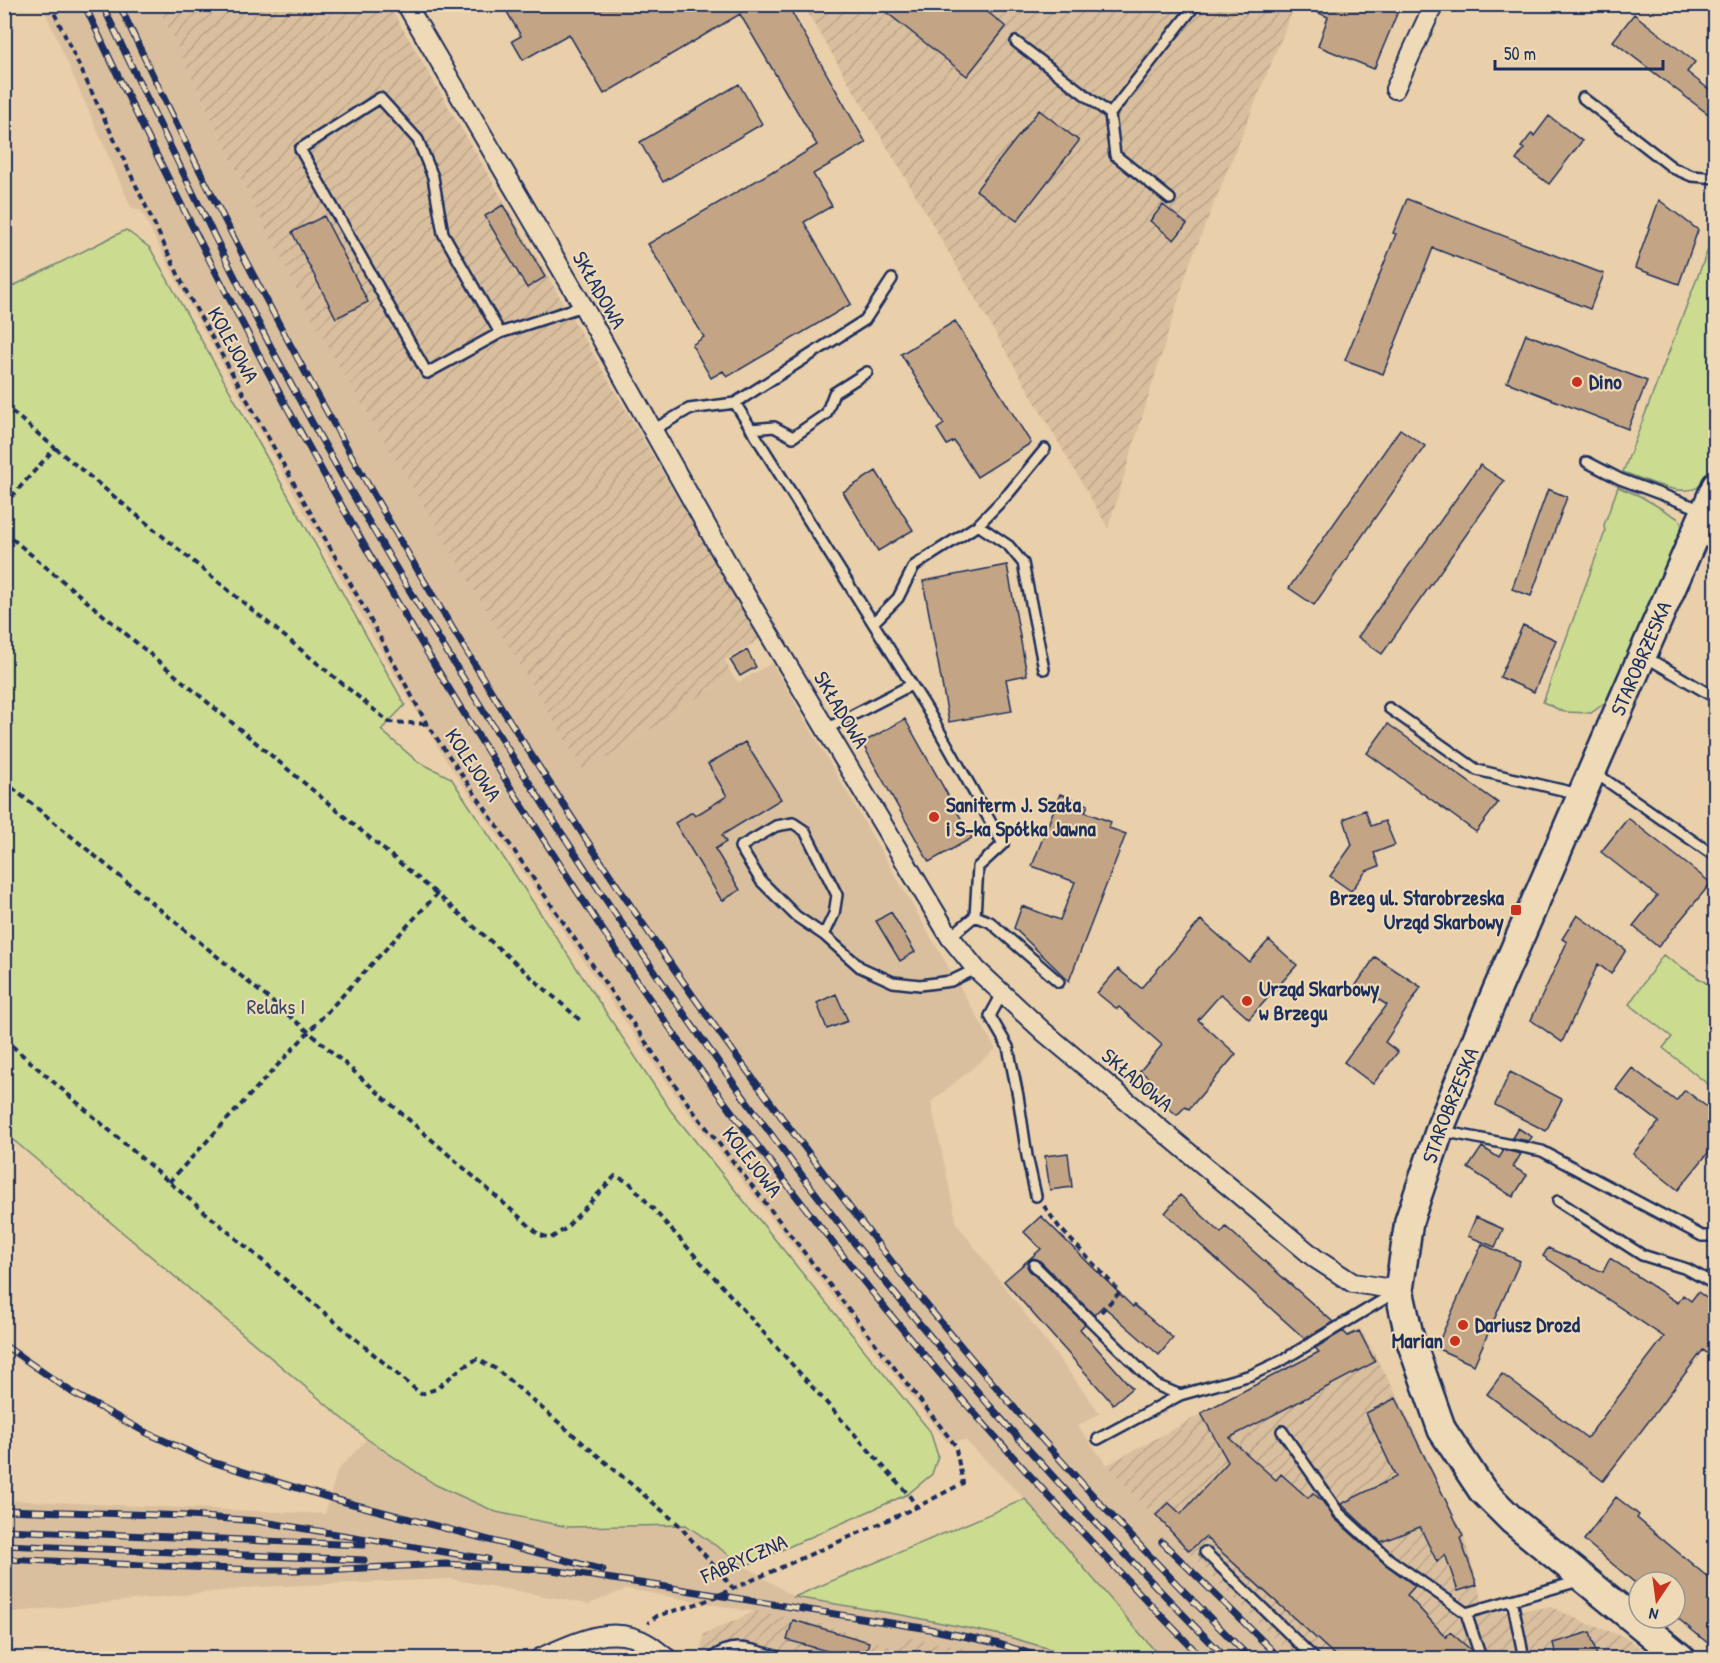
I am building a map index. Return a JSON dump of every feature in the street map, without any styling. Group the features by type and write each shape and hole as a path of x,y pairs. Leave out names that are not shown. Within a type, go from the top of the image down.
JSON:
{"street":[{"name":"SKŁADOWA","path":"406,4 583,306 738,582 950,937 976,969 1044,1032 1316,1259 1353,1282 1399,1290"},
{"path":"1395,89 1434,4"},
{"name":"STAROBRZESKA","path":"1681,1659 1512,1520 1482,1490 1442,1430 1410,1339 1399,1290 1409,1221 1439,1130 1474,1043 1642,654 1708,520"},
{"path":"540,1659 584,1639 614,1633 646,1643 667,1659"}],"lane":[{"path":"1170,199 1115,155 1110,114 1197,4"},
{"path":"1016,42 1110,114"},
{"path":"500,333 443,233 433,177 418,140 380,98 300,149 427,373 500,333 583,306"},
{"path":"1583,98 1672,168 1692,176 1716,178"},
{"path":"653,430 689,409 735,403 865,320 892,279"},
{"path":"751,429 774,427 793,436 826,414 834,393 867,372"},
{"path":"735,403 927,709 1003,844 978,867 975,916 950,937"},
{"path":"873,623 898,598 914,566 978,525 1009,493 1045,449"},
{"path":"1587,462 1708,520"},
{"path":"978,525 1009,546 1023,563 1044,669"},
{"path":"1642,654 1716,698"},
{"path":"826,729 911,685"},
{"path":"1389,708 1477,770 1587,782 1709,852"},
{"path":"824,935 834,914 837,895 805,831 794,823 776,826 740,847 761,882 796,916 824,935 860,967 892,982 920,985 951,981 976,969"},
{"path":"975,916 990,922 1059,982"},
{"path":"1002,994 990,1016 1008,1047 1036,1196"},
{"path":"1439,1130 1542,1151 1702,1236 1716,1236"},
{"path":"1558,1201 1642,1255 1687,1269 1716,1285"},
{"path":"1034,1265 1156,1385 1180,1395"},
{"path":"1098,1440 1180,1395 1251,1375 1281,1361 1399,1290"},
{"path":"1282,1431 1339,1513 1390,1560 1466,1612 1481,1659"},
{"path":"1205,1552 1314,1659"},
{"path":"1466,1612 1584,1579"},
{"path":"1512,1600 1524,1659"},
{"path":"713,1659 728,1648 743,1648 782,1659"}],"path":[{"name":"KOLEJOWA","path":"50,4 57,23 187,293 427,724 691,1108 955,1445 963,1483"},
{"path":"4,405 388,722 427,724"},
{"path":"4,505 55,447"},
{"path":"4,532 437,894 580,1020"},
{"path":"4,781 309,1032 540,1235 552,1238 565,1228 615,1176 629,1182 900,1485 917,1507"},
{"path":"169,1182 437,894"},
{"path":"4,1040 421,1394 436,1389 460,1369 477,1359 496,1369 678,1524 733,1588"},
{"path":"1036,1196 1059,1227 1120,1292 1092,1321"},
{"name":"FABRYCZNA","path":"631,1637 657,1616 703,1602 917,1507 963,1483"}],"shaded area":[{"path":"42,5 157,5 252,202 610,756 732,675 739,682 772,663 996,1049 931,1102 957,1224 1100,1413 1078,1426 1107,1465 1181,1545 1294,1658 1161,1658 1025,1499 965,1440 947,1442 681,1103 444,757 392,670 184,295 141,211 131,207"},
{"path":"157,5 389,5 760,639 725,660 732,675 584,771 320,334 252,202"},
{"path":"803,5 1295,5 1189,265 1108,528 916,196"},
{"path":"1360,1328 1398,1397 1464,1537 1486,1613 1551,1607 1627,1638 1653,1658 1294,1658 1181,1545 1107,1465"},
{"path":"367,1439 436,1485 568,1527 686,1524 794,1597 1006,1636 1080,1658 1008,1658 985,1652 897,1649 826,1625 627,1589 589,1604 451,1579 260,1587 5,1613 5,1500 325,1514 337,1471"},
{"path":"756,1611 826,1625 896,1648 902,1636 1008,1658 706,1658 700,1653 704,1634"}],"green space":[{"path":"1715,225 1715,460 1708,477 1701,485 1694,489 1675,489 1623,472 1712,239"},
{"name":"Relaks I","path":"126,230 150,248 405,705 381,730 417,761 451,778 671,1111 930,1431 938,1456 932,1474 908,1494 745,1566 686,1525 568,1527 496,1512 436,1485 367,1439 5,1133 5,290"},
{"path":"1618,487 1640,496 1679,519 1684,529 1609,700 1591,713 1564,712 1543,702 1605,532 1604,525"},
{"path":"1663,955 1712,987 1715,983 1715,1090 1663,1048 1672,1037 1629,1004"},
{"path":"1025,1499 1161,1658 1080,1658 1006,1636 794,1597"}],"building":[{"path":"520,4 787,4 866,143 813,174 832,206 804,222 851,304 727,377 723,371 711,378 692,345 704,337 648,244 817,145 740,14 604,94 569,34 523,60 512,41 521,36 507,12"},
{"path":"876,4 978,4 1006,27 967,76"},
{"path":"1299,4 1388,4 1399,9 1374,69 1318,46 1328,17"},
{"path":"1634,14 1695,62 1687,72 1716,95 1716,120 1613,41"},
{"path":"739,84 762,124 663,182 640,142"},
{"path":"1039,110 1079,141 1017,221 976,190"},
{"path":"1549,116 1582,141 1549,184 1516,160 1524,149 1521,147 1532,133 1534,136"},
{"path":"1407,199 1604,274 1590,309 1433,248 1383,374 1345,360 1396,234 1393,233"},
{"path":"1659,200 1698,230 1679,284 1635,268"},
{"path":"503,205 545,277 527,288 485,216"},
{"path":"1163,205 1187,224 1174,240 1150,221"},
{"path":"324,216 368,302 336,318 292,232"},
{"path":"955,321 1031,443 977,477 954,441 947,445 937,429 944,424 901,354"},
{"name":"Dino","path":"1526,334 1647,381 1628,429 1507,382"},
{"path":"1400,429 1425,446 1314,605 1289,588"},
{"path":"1480,465 1504,481 1382,654 1358,637"},
{"path":"876,471 913,530 878,551 843,492"},
{"path":"1548,489 1567,497 1531,596 1512,589"},
{"path":"1007,565 1027,675 1006,679 1012,711 949,722 923,581"},
{"path":"1523,625 1556,640 1534,692 1500,677"},
{"path":"747,650 756,667 740,676 730,660"},
{"path":"905,719 972,838 929,862 862,743"},
{"path":"1388,724 1498,803 1476,832 1367,753"},
{"path":"745,742 781,799 722,835 726,842 715,849 740,890 722,901 675,823 692,812 695,816 727,796 708,764"},
{"path":"1060,794 1088,805 1085,812 1111,822 1109,828 1126,834 1069,981 1014,928 1022,906 1060,920 1075,882 1032,866"},
{"path":"1365,810 1371,826 1385,821 1395,845 1374,853 1379,866 1366,871 1351,891 1330,876 1352,845 1344,819"},
{"path":"1628,818 1711,883 1658,947 1633,926 1657,896 1601,852"},
{"path":"891,912 915,952 900,961 876,921"},
{"path":"1577,915 1626,950 1611,974 1598,964 1562,1042 1531,1020 1567,942 1562,939"},
{"name":"Urząd Skarbowy w Brzegu","path":"1201,920 1249,962 1269,940 1297,965 1249,1019 1221,994 1198,1020 1236,1054 1189,1109 1185,1107 1177,1115 1145,1089 1151,1080 1140,1071 1162,1045 1119,1007 1117,1009 1097,993 1118,969 1141,988"},
{"path":"1375,957 1421,987 1385,1042 1398,1052 1373,1084 1344,1062 1387,1005 1356,985"},
{"path":"836,994 848,1021 827,1029 817,1003"},
{"path":"1632,1068 1676,1101 1685,1090 1716,1114 1716,1143 1678,1190 1633,1154 1659,1122 1616,1089"},
{"path":"1510,1072 1562,1099 1546,1131 1495,1105"},
{"path":"1518,1128 1532,1137 1529,1141 1512,1138"},
{"path":"1482,1147 1499,1158 1504,1150 1521,1154 1513,1167 1527,1175 1513,1197 1468,1168"},
{"path":"1068,1153 1072,1187 1050,1190 1045,1156"},
{"path":"1180,1195 1221,1233 1226,1227 1333,1322 1305,1339 1165,1213"},
{"path":"1041,1216 1133,1307 1134,1305 1173,1338 1159,1355 1103,1306 1094,1315 1039,1260 1033,1258 1029,1261 1027,1266 1029,1270 1085,1324 1080,1329 1132,1388 1113,1404 1004,1281 1041,1249 1024,1232"},
{"path":"1476,1217 1503,1229 1495,1247 1468,1236"},
{"path":"1482,1244 1520,1261 1474,1365 1436,1348"},
{"path":"1548,1248 1603,1272 1610,1258 1678,1303 1683,1295 1691,1301 1698,1292 1716,1305 1716,1360 1703,1350 1603,1481 1487,1394 1502,1374 1587,1438 1664,1337 1543,1256"},
{"path":"1343,1331 1348,1336 1359,1331 1375,1362 1229,1438 1276,1480 1281,1474 1308,1498 1313,1493 1323,1502 1334,1518 1386,1565 1415,1586 1407,1595 1446,1637 1450,1632 1471,1650 1474,1659 1339,1659 1205,1537 1189,1551 1156,1515 1169,1503 1181,1514 1228,1462 1201,1413 1319,1352 1315,1348"},
{"path":"1396,1398 1463,1536 1460,1538 1477,1585 1458,1591 1445,1554 1437,1562 1420,1527 1381,1542 1341,1504 1396,1477 1366,1413"},
{"path":"1616,1497 1639,1515 1637,1518 1716,1584 1716,1650 1687,1626 1687,1570 1627,1570 1627,1576 1584,1540"},
{"path":"793,1620 869,1642 864,1659 836,1659 838,1654 787,1640"},
{"path":"1590,1632 1598,1659 1557,1659 1553,1643"}],"railway":[{"path":"84,4 186,213 349,520 468,719 620,957 692,1059 832,1242 904,1331 1050,1497 1202,1658"},
{"path":"102,4 228,263 325,446 467,685 636,944 783,1150 834,1218 927,1333 1052,1476 1226,1658"},
{"path":"119,4 235,241 361,472 495,698 639,918 771,1104 929,1308 1085,1487 1250,1658"},
{"path":"4,1345 73,1393 145,1432 212,1462 330,1498 603,1570"},
{"path":"4,1510 189,1516 258,1521 487,1559"},
{"path":"4,1530 363,1545"},
{"path":"1162,1542 1280,1658"},
{"path":"4,1545 364,1560"},
{"path":"4,1559 258,1570 324,1570 445,1564 552,1570 929,1629 996,1643 1045,1658"}],"place":[{"name":"Dino","path":"1577,382"},
{"name":"Saniterm J. Szała i S-ka Spółka Jawna","path":"934,817"},
{"name":"Brzeg ul. Starobrzeska Urząd Skarbowy","path":"1516,910"},
{"name":"Urząd Skarbowy w Brzegu","path":"1247,1001"},
{"name":"Dariusz Drozd","path":"1463,1325"},
{"name":"Marian","path":"1455,1341"}]}
